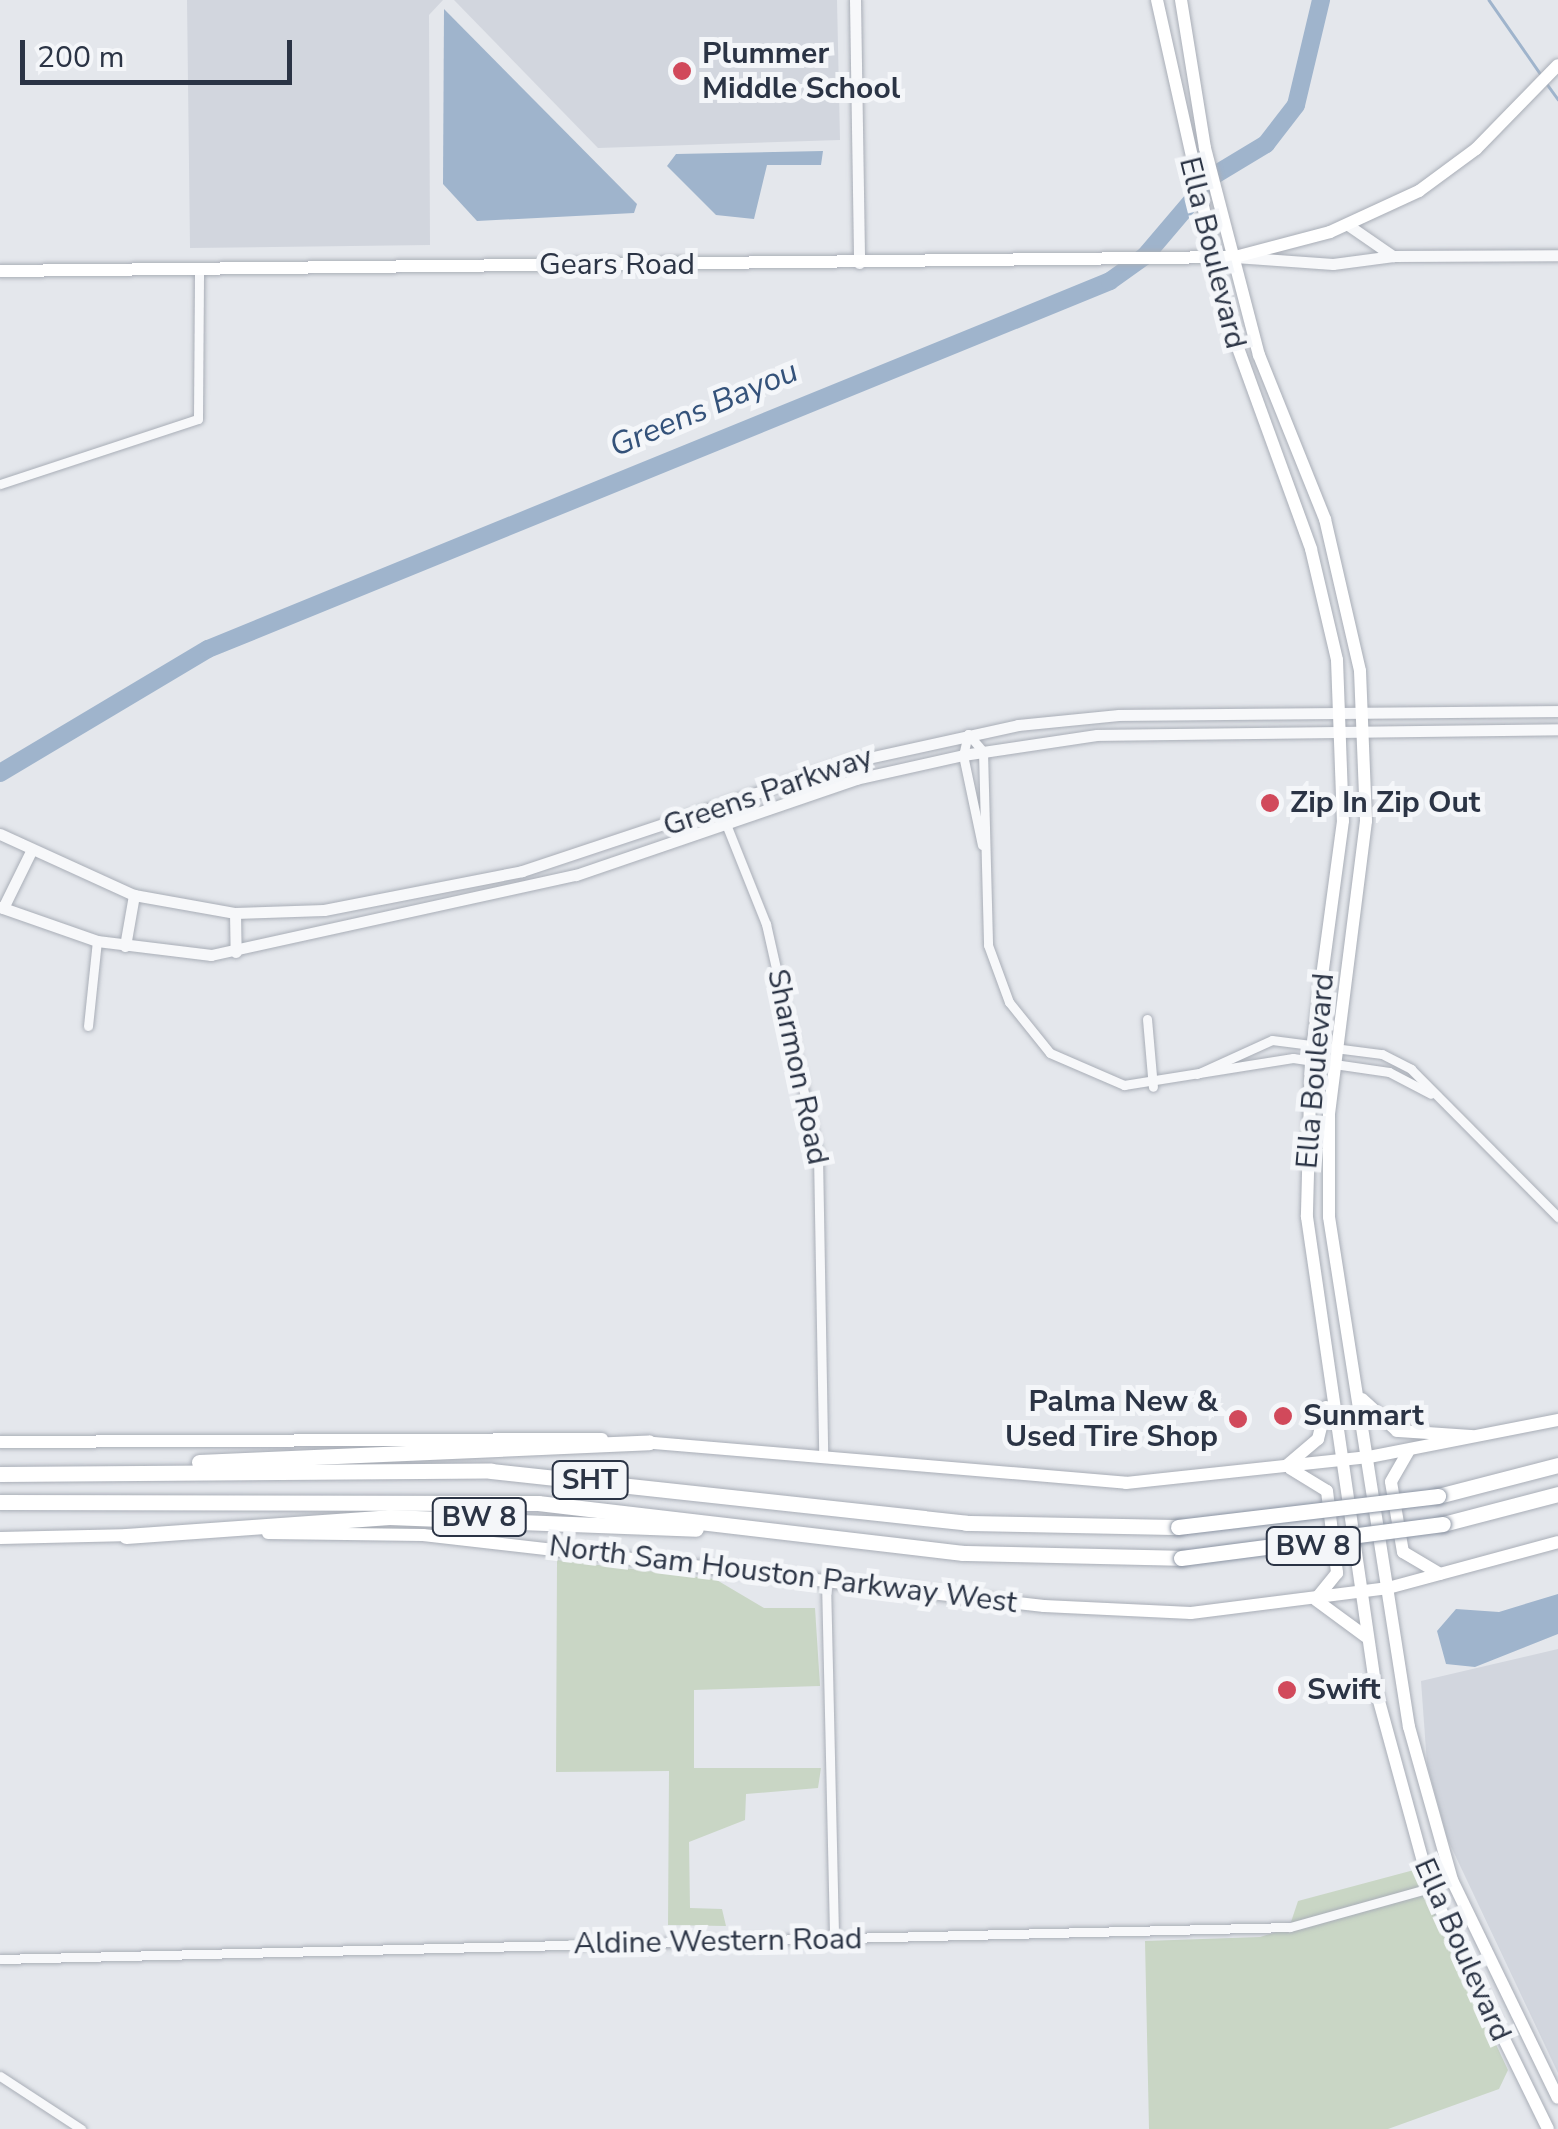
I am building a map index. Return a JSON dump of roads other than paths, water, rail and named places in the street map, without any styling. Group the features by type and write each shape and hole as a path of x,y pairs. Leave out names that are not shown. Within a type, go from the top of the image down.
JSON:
{"highway":[{"path":"54,1473 650,1442"},
{"name":"SHT","path":"0,1474 491,1471 966,1523 1178,1527 1438,1496 1558,1466"},
{"name":"North Sam Houston Parkway West","path":"832,1535 1023,1557 1181,1558 1443,1524 1558,1494"},
{"name":"SHT","path":"0,1502 435,1498 832,1535"},
{"name":"BW 8","path":"126,1536 389,1516 832,1535"}],"main road":[{"name":"Ella Boulevard","path":"1157,0 1188,159 1240,362 1285,476 1323,591 1341,710 1335,903 1311,1059 1307,1217 1316,1313 1368,1641 1430,1888 1548,2129"},
{"name":"Ella Boulevard","path":"1181,0 1205,148 1258,355 1306,467 1344,586 1364,710 1358,905 1334,1061 1329,1217 1414,1756 1452,1880 1558,2098"},
{"name":"Gears Road","path":"0,271 1234,257 1348,225 1451,168 1535,92 1558,65"},
{"path":"1240,362 1258,355"},
{"path":"1285,476 1306,467"},
{"path":"1323,591 1344,586"},
{"path":"1335,903 1358,905"},
{"path":"1307,1217 1329,1217"},
{"path":"1316,1313 1342,1308"},
{"path":"1284,1467 1318,1438 1326,1380"},
{"path":"1357,1390 1398,1431 1490,1436"},
{"path":"0,1442 650,1442 1078,1483 1369,1458 1558,1420"},
{"path":"1408,1452 1391,1482 1403,1552 1413,1566 1443,1575"},
{"path":"1284,1467 1327,1491 1338,1573 1316,1600 1368,1641"},
{"name":"North Sam Houston Parkway West","path":"0,1538 423,1535 1108,1612 1316,1600 1361,1593 1443,1575 1558,1542"},
{"path":"1430,1888 1452,1880"}],"street":[{"path":"855,0 859,263"},
{"path":"1348,225 1394,256"},
{"name":"Gears Road","path":"1234,257 1333,264 1394,256 1558,255"},
{"path":"0,484 198,419 199,269"},
{"path":"1478,711 1478,730"},
{"name":"Greens Parkway","path":"0,834 31,852 134,895 235,913 355,908 432,892 720,809 850,762 968,734 1219,713 1558,711"},
{"path":"1219,713 1220,731"},
{"name":"Greens Parkway","path":"2,908 97,941 236,952 513,892 728,826 856,779 963,754 1220,731 1558,729"},
{"path":"968,734 983,752 982,845 988,944 1028,1030 1078,1071 1153,1087 1194,1076 1311,1059 1388,1072 1431,1094"},
{"path":"968,734 963,754 982,845"},
{"path":"850,762 856,779"},
{"name":"Sharmon Road","path":"720,809 766,924 820,1170 823,1456"},
{"path":"2,908 31,852"},
{"path":"124,946 134,895"},
{"path":"235,913 236,952"},
{"path":"88,1026 97,941"},
{"path":"1147,1019 1153,1087"},
{"path":"1194,1076 1254,1044 1314,1039 1397,1061 1558,1217"},
{"path":"826,1582 834,1939"},
{"name":"Aldine Western Road","path":"0,1959 1290,1927 1430,1888"},
{"path":"0,2076 81,2129"}],"water":[{"path":"444,9 637,204 634,213 477,221 443,184"},
{"path":"823,151 821,165 767,165 754,219 716,215 667,166 676,154"},
{"path":"1558,1594 1558,1634 1475,1667 1446,1664 1437,1631 1456,1609 1499,1612"}],"waterway":[{"name":"Greens Bayou","path":"0,773 208,649 1110,281 1145,256 1213,176 1266,144 1296,105 1321,0"},
{"path":"1489,0 1540,73"},
{"path":"1547,84 1558,99"}],"place":[{"name":"Plummer Middle School","path":"682,71"},
{"name":"Zip In Zip Out","path":"1270,803"},
{"name":"Sunmart","path":"1283,1416"},
{"name":"Palma New & Used Tire Shop","path":"1238,1419"},
{"name":"Swift","path":"1287,1690"}]}
